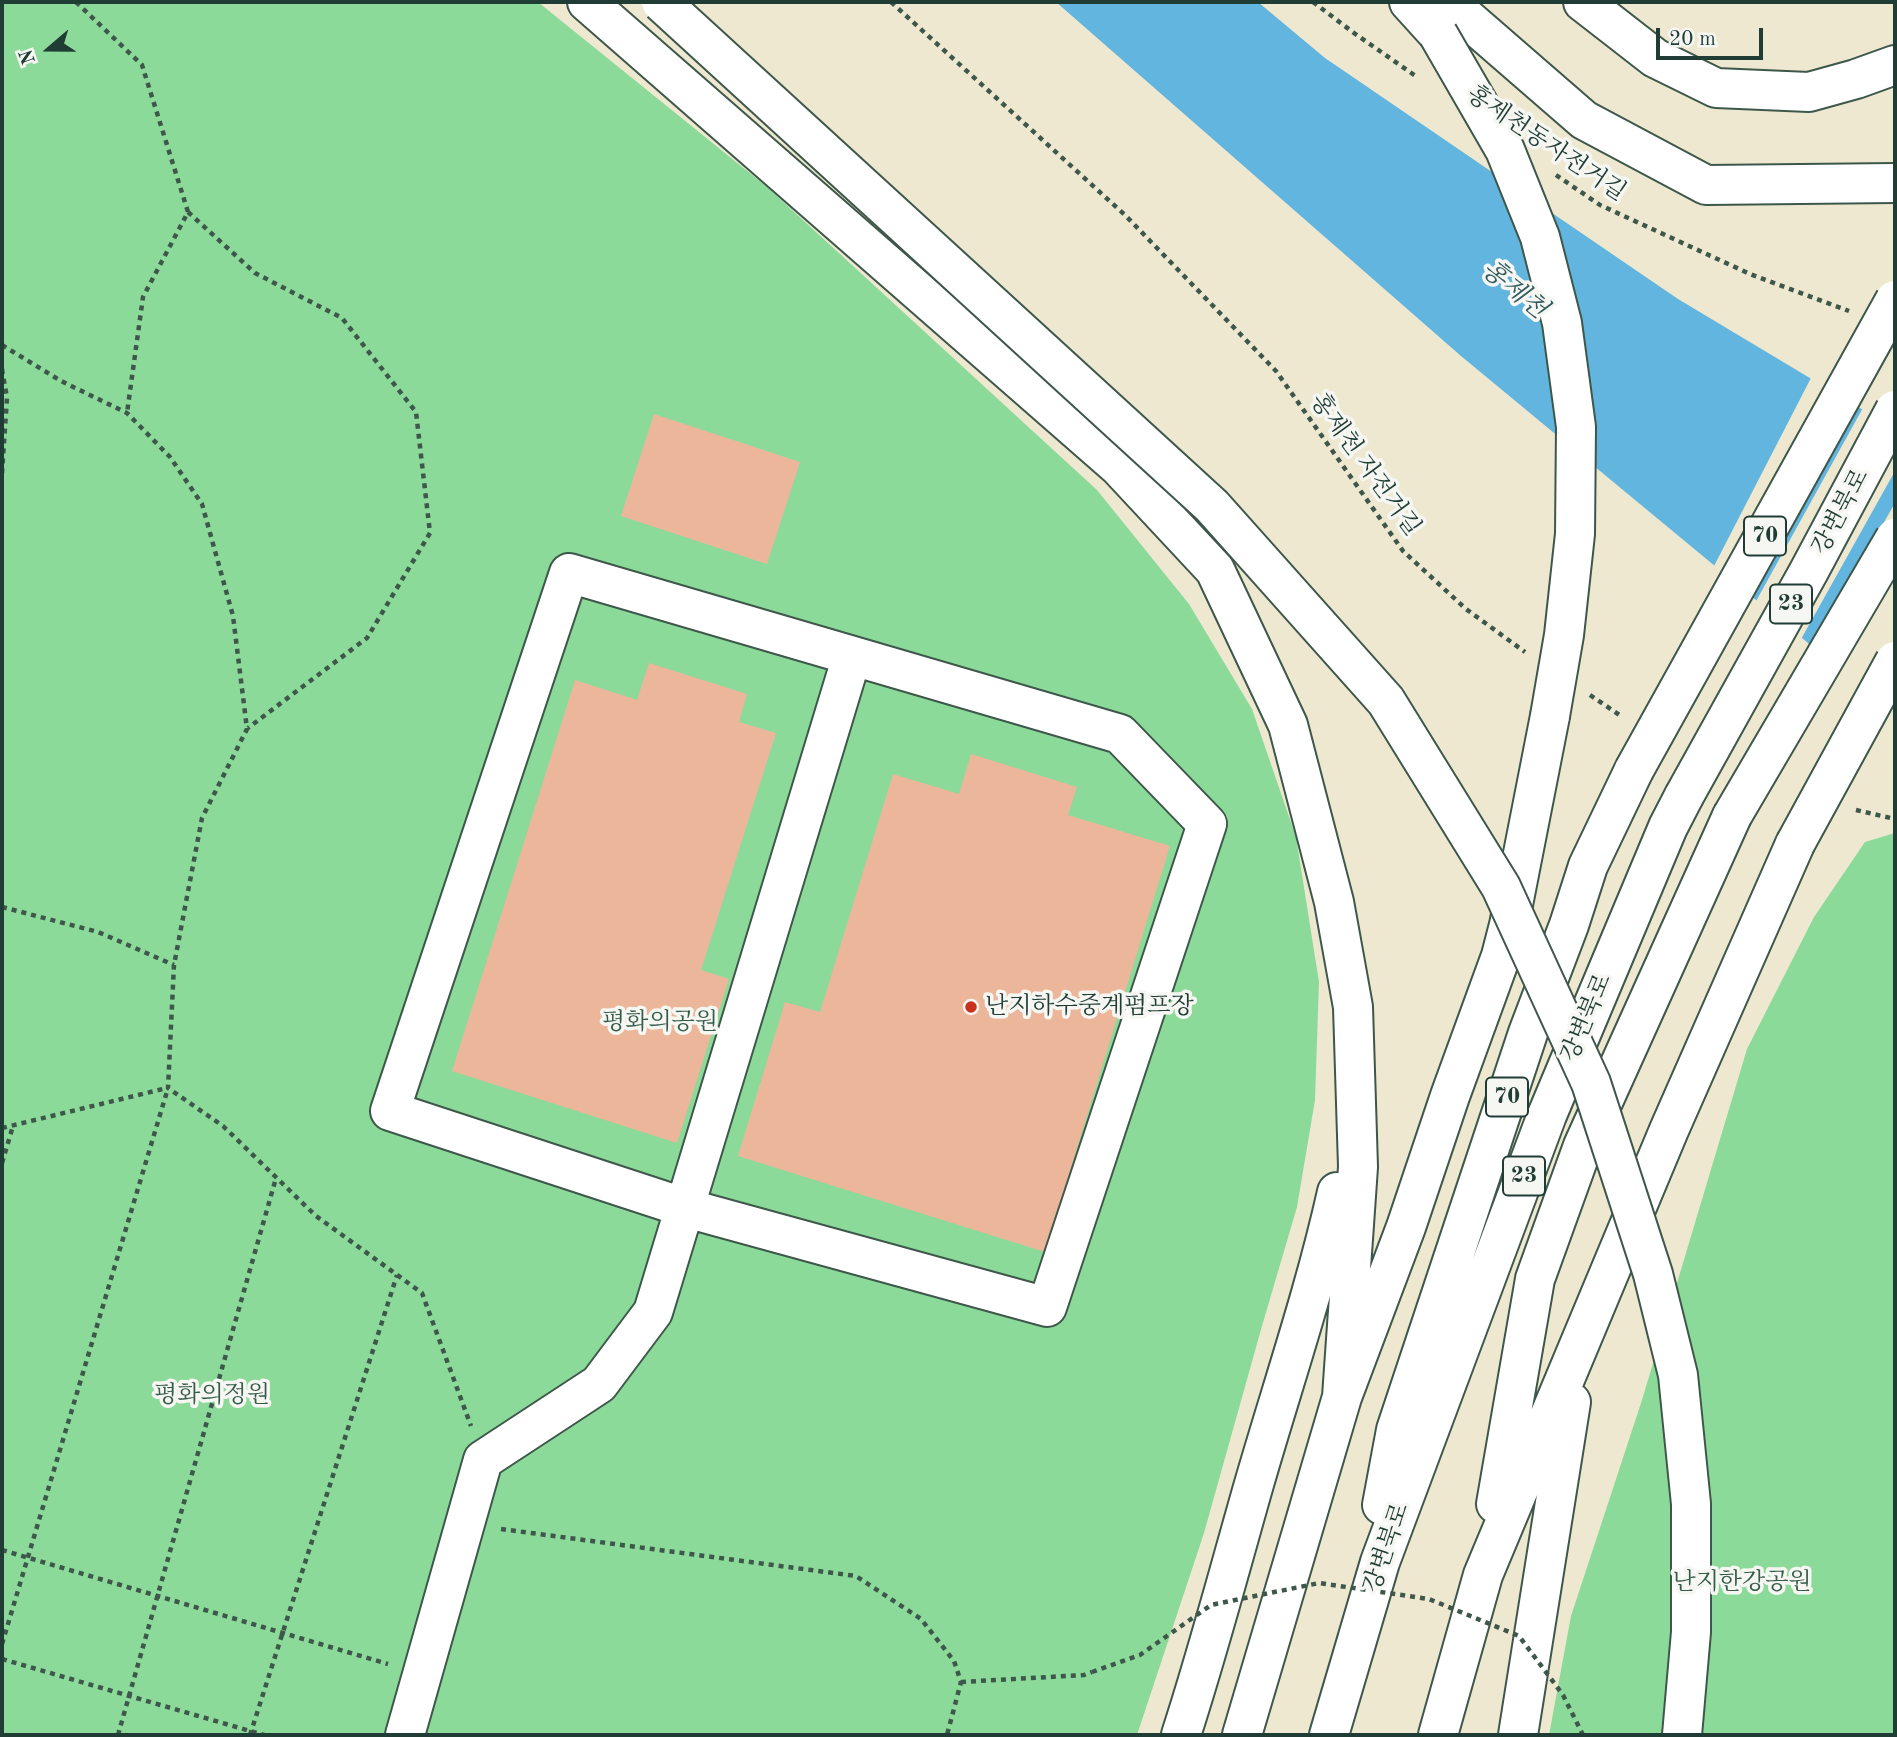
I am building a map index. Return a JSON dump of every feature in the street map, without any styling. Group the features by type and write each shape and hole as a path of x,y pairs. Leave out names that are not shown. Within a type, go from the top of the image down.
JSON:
{"main road":[{"path":"587,2 1119,467 1215,570 1288,725 1334,902 1353,1007 1358,1167 1342,1397"},
{"path":"661,2 1212,506 1386,701 1501,887 1591,1083 1653,1274 1678,1375 1691,1504 1691,1632 1682,1735"},
{"path":"1409,2 1443,18 1584,120 1706,185 1889,184"},
{"path":"1583,2 1655,58 1716,88 1809,92 1895,65"},
{"path":"1242,1735 1342,1397 1406,1227 1501,956 1564,635 1575,534 1576,427 1562,323 1540,237 1505,150 1443,18"},
{"name":"강변북로","path":"1352,1658 1396,1430 1528,1032 1569,925 1587,866 1634,770 1895,300"},
{"name":"강변북로","path":"1329,1735 1380,1563 1547,1115 1668,827 1895,410"},
{"path":"1438,1735 1483,1575 1535,1279 1583,1146 1732,816 1895,538"},
{"path":"569,573 1120,734 1207,824 1047,1307 685,1209 390,1111 569,573"},
{"path":"405,1735 483,1460 599,1384 653,1312 852,656"},
{"path":"1483,1575 1669,1130 1795,844 1895,661"},
{"path":"1181,1735 1325,1248 1342,1172 1353,1007"},
{"path":"1518,1735 1581,1339"}],"path":[{"path":"2,1643 168,1088 174,965 202,818 247,729 367,638 430,533 416,412 342,318 255,273 188,212 142,65 76,2"},
{"name":"홍제천 자전거길","path":"891,2 1135,225 1276,371 1403,551 1466,609 1531,657"},
{"path":"1313,2 1421,80"},
{"name":"홍제천동자전거길","path":"1555,174 1600,205 1750,274 1859,315"},
{"path":"127,414 143,297 188,212"},
{"path":"2,345 61,381 127,414 170,457 202,504 233,616 247,729"},
{"path":"2,369 6,398 2,473"},
{"path":"1588,694 1622,716"},
{"path":"1856,810 1895,819"},
{"path":"2,907 98,932 174,965"},
{"path":"2,1128 168,1088 223,1126 316,1216 422,1293 483,1460"},
{"path":"2,1163 13,1126"},
{"path":"118,1735 276,1178"},
{"path":"251,1733 397,1275"},
{"path":"465,1524 856,1576 921,1619 954,1661 961,1682 947,1735"},
{"path":"2,1550 423,1674"},
{"path":"961,1682 1084,1675 1140,1655 1211,1605 1319,1583 1429,1599 1519,1636 1563,1695 1583,1735"},
{"path":"2,1659 264,1735"}],"green space":[{"name":"평화의공원","path":"2,2 538,2 767,187 1097,490 1189,604 1252,709 1296,837 1319,982 1315,1100 1297,1207 1204,1533 1137,1735 2,1735"},
{"name":"난지한강공원","path":"1895,833 1895,1735 1549,1735 1571,1616 1642,1400 1747,1049 1814,917 1865,842"}],"water":[{"name":"홍제천","path":"1056,2 1258,2 1325,58 1678,299 1895,429 1895,715 1461,356"}],"pier":[{"path":"1812,376 1856,401 1751,600 1713,568"},
{"path":"1864,406 1895,425 1895,471 1800,641 1755,603"},
{"path":"1895,503 1895,718 1811,650"}],"building":[{"path":"654,414 800,462 767,564 621,516"},
{"path":"649,663 747,694 739,722 776,733 701,970 729,979 677,1143 452,1071 575,680 637,700"},
{"name":"난지하수중계펌프장","path":"971,754 1077,787 1068,815 1170,846 1045,1252 738,1156 785,1002 820,1012 893,774 959,794"}],"place":[{"name":"난지하수중계펌프장","path":"971,1007"}],"park label":[{"name":"평화의정원","path":"212,1396"}]}
